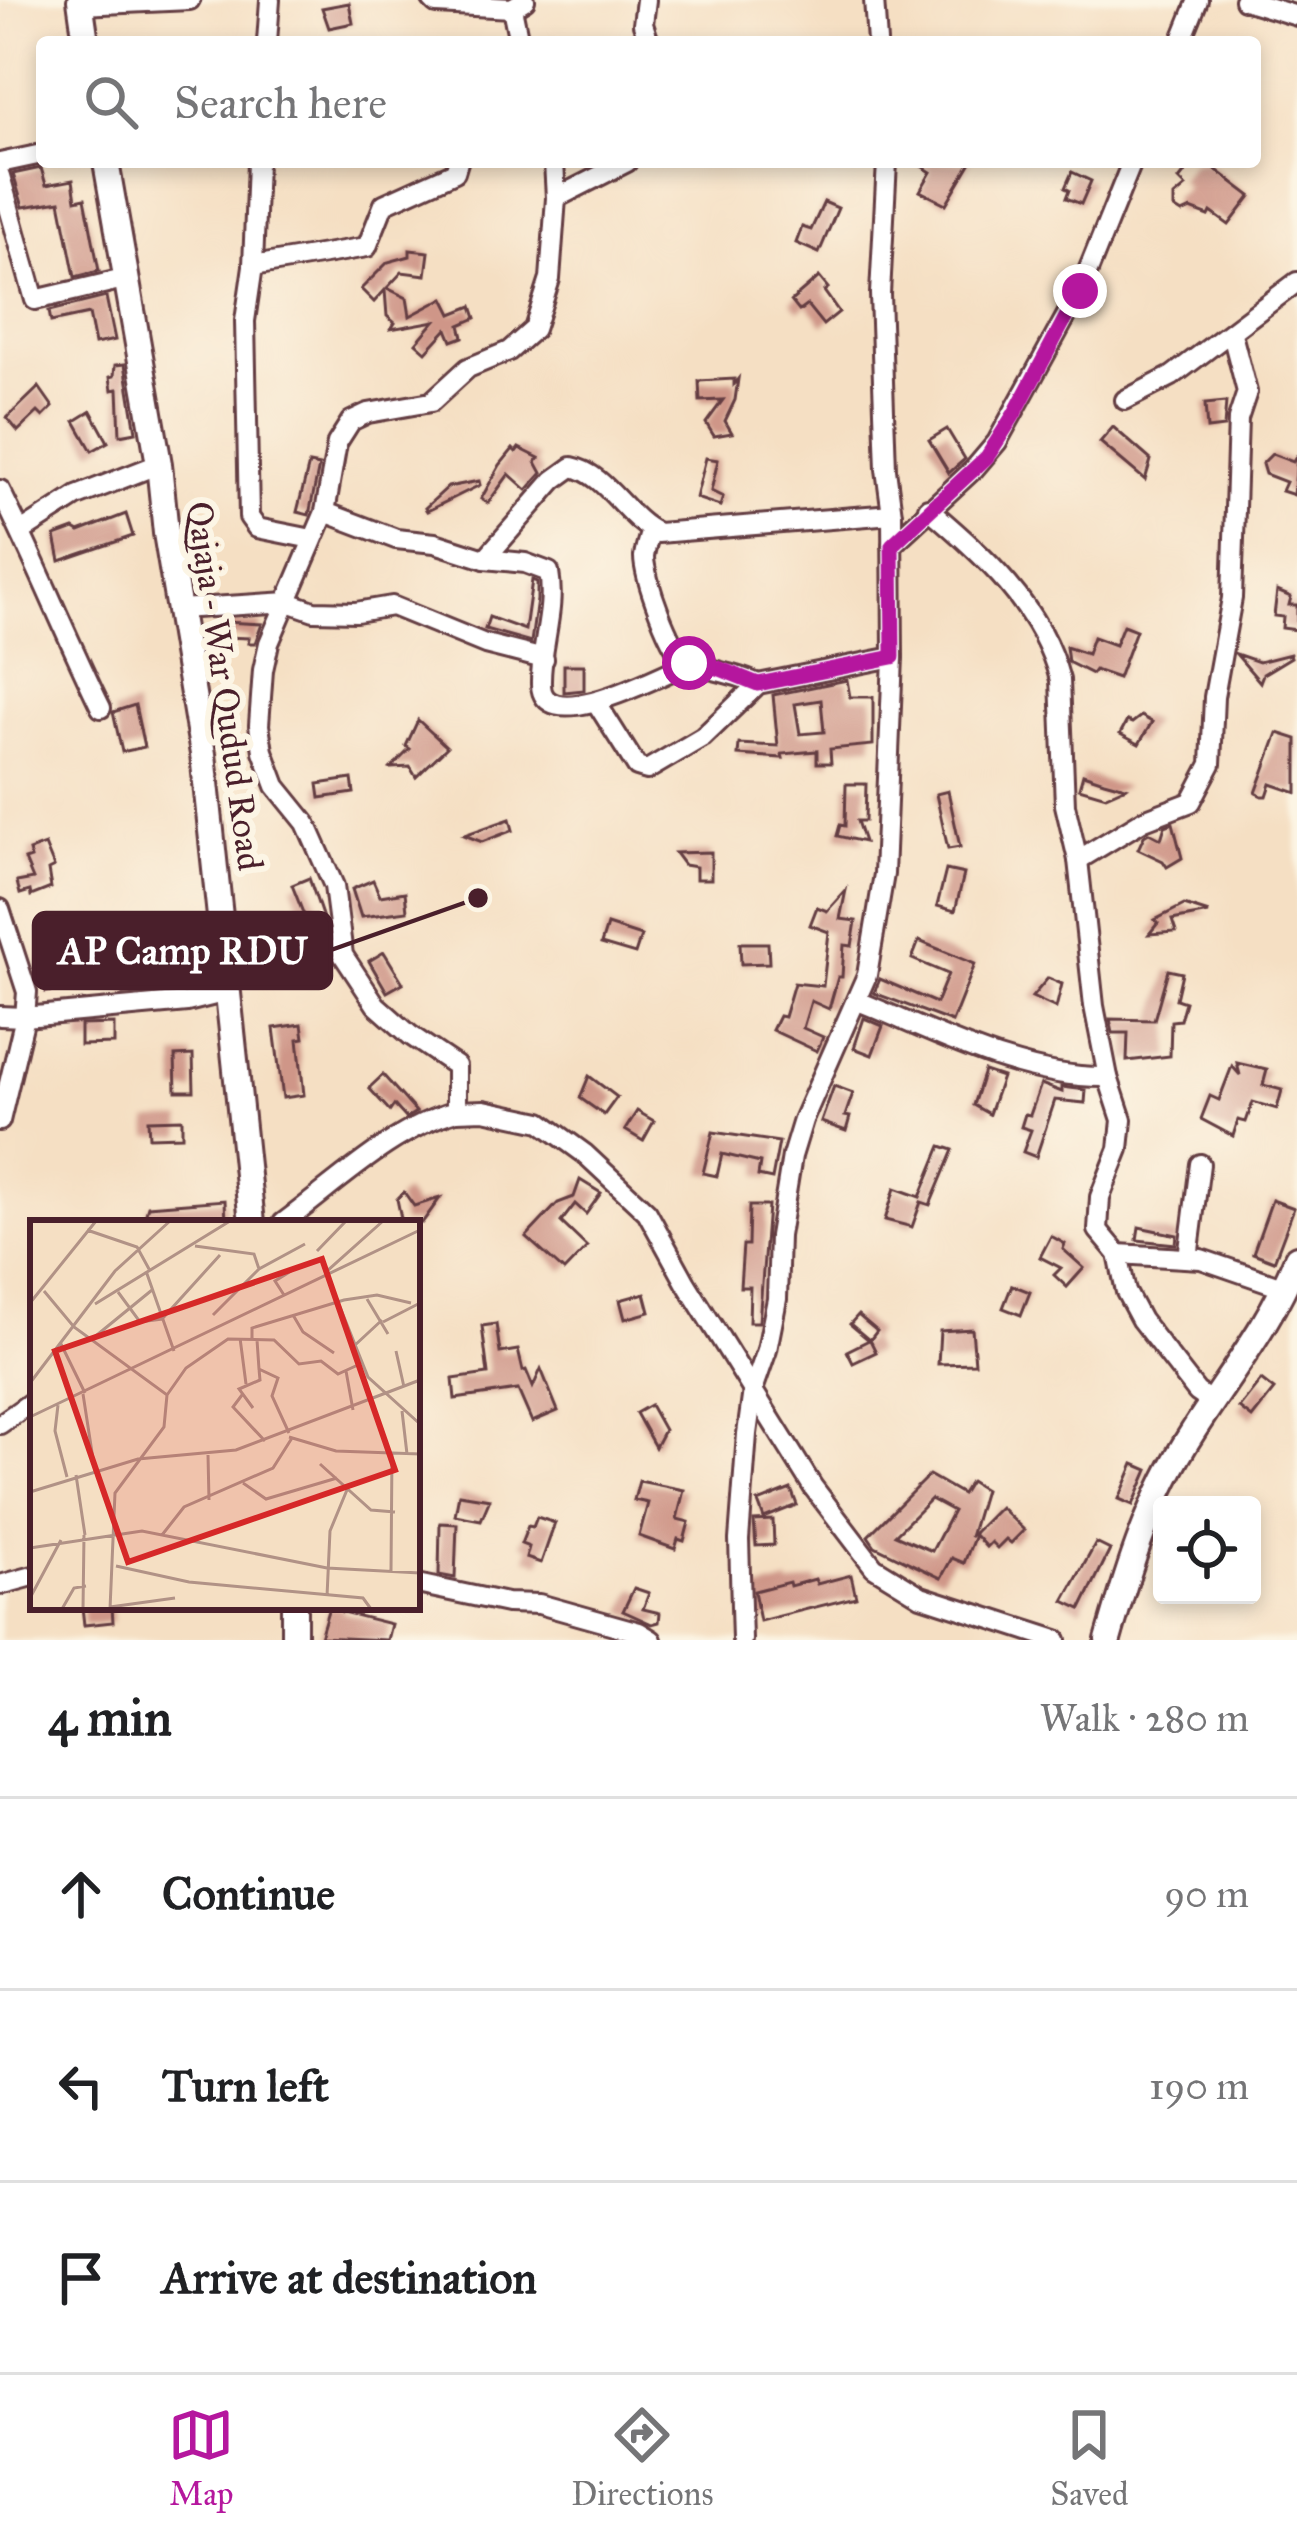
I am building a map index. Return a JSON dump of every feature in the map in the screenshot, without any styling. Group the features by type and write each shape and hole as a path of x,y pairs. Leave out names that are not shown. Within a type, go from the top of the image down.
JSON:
{"street":[{"path":"85,36 80,2 190,0"},
{"path":"267,36 270,0"},
{"path":"432,0 436,4 519,4 520,36"},
{"path":"646,0 643,24 647,36"},
{"path":"874,0 877,36"},
{"path":"1183,36 1198,0"},
{"path":"1244,0 1297,16"},
{"path":"0,163 36,155"},
{"name":"Qajaja - War Qudud Road","path":"107,168 203,754 252,1220"},
{"path":"257,168 254,266 245,320 249,518 256,528 311,539"},
{"path":"254,266 367,247 384,204 456,168"},
{"path":"456,1111 456,1066 376,1005 343,955 334,886 306,823 276,786 263,751 259,725 263,670 268,643 325,512 337,443 351,421 368,413 431,402 469,368 509,351 534,329 550,279 554,168"},
{"path":"556,198 615,168"},
{"path":"742,1640 739,1540 753,1390 777,1299 779,1236 792,1156 821,1077 858,1001 874,946 884,874 893,657 892,514 880,294 887,168"},
{"path":"892,545 987,457 1015,413 1080,291 1130,168"},
{"path":"0,176 34,300 128,278"},
{"path":"1125,400 1172,376 1295,285"},
{"path":"1078,860 1144,820 1191,802 1211,764 1214,697 1232,598 1238,419 1247,392 1232,334"},
{"path":"21,532 77,496 159,464"},
{"path":"484,559 554,480 572,467 589,473 644,528 665,534 892,514"},
{"path":"0,490 101,708"},
{"path":"928,508 975,548 1025,604 1050,647 1060,680 1065,805 1078,860 1094,1006 1122,1120 1122,1134 1096,1216 1098,1229 1118,1254 1126,1292 1141,1320 1175,1368 1213,1403"},
{"path":"325,512 397,539 435,543 549,572 550,626 541,686 546,700 565,708 596,702 689,663"},
{"path":"651,530 644,554 649,585 678,654 689,663 718,668 758,684"},
{"path":"180,609 288,602 314,611 392,607 485,644 544,659"},
{"path":"596,702 638,767 647,770 703,736 758,684 893,657"},
{"path":"0,909 27,992 0,1121"},
{"path":"0,1016 25,1018 187,1002 227,992"},
{"path":"858,1001 1014,1063 1070,1077 1108,1077"},
{"path":"287,1220 391,1144 440,1116 484,1110 541,1122 625,1187 655,1225 753,1390 844,1532 874,1568 921,1596 1057,1640"},
{"path":"1188,1258 1200,1163"},
{"path":"1118,1254 1214,1262 1285,1288"},
{"path":"1108,1640 1154,1506 1190,1435 1285,1288 1297,1258"},
{"path":"2,1418 30,1402"},
{"path":"0,1585 30,1577"},
{"path":"420,1586 507,1603 539,1604 639,1632 652,1640"}],"building":[{"path":"349,3 353,23 329,28 322,8"},
{"path":"41,168 46,185 73,180 76,200 85,198 99,271 75,277 60,201 23,207 13,174"},
{"path":"925,168 967,168 946,204 920,191 931,172"},
{"path":"1188,168 1214,168 1251,196 1229,225 1211,212 1209,216 1174,208 1174,197 1186,187 1179,180"},
{"path":"1072,172 1091,181 1081,204 1066,198"},
{"path":"824,202 838,208 819,253 796,243 802,227 811,230"},
{"path":"410,250 429,252 426,275 402,272 387,288 407,298 410,316 444,298 452,314 472,306 476,318 460,325 463,337 452,341 447,329 426,352 416,343 435,321 391,329 395,323 387,316 385,290 374,302 361,289 388,262 410,256"},
{"path":"819,277 839,312 823,325 807,305 799,311 791,301"},
{"path":"106,297 115,340 95,344 89,314 51,322 49,311"},
{"path":"125,364 136,432 120,435 118,389 112,390 110,377 115,365"},
{"path":"734,379 734,384 738,379 735,400 725,421 732,433 714,436 706,423 723,400 700,401 699,381"},
{"path":"39,387 53,407 43,417 38,412 18,431 7,418"},
{"path":"1226,402 1224,427 1207,429 1205,404"},
{"path":"91,411 108,442 92,451 75,421"},
{"path":"1113,427 1151,460 1145,480 1100,442"},
{"path":"947,429 965,459 949,473 929,440"},
{"path":"519,448 539,458 536,462 542,473 527,490 509,474 488,503 481,499 500,465"},
{"path":"1272,454 1293,462 1297,455 1294,495 1282,491 1286,482 1265,474 1262,464"},
{"path":"706,458 718,460 711,491 723,497 720,506 696,498"},
{"path":"309,464 319,466 309,515 297,512"},
{"path":"479,481 480,485 425,508 448,487"},
{"path":"126,514 133,536 60,561 55,536"},
{"path":"532,580 537,582 537,600 531,642 485,629 489,617 525,630"},
{"path":"1277,591 1291,597 1289,605 1297,605 1297,630 1282,628 1283,617 1274,616"},
{"path":"224,622 262,624 255,643 248,643 249,638 224,637"},
{"path":"1123,625 1136,630 1118,678 1095,670 1092,674 1068,662 1066,647 1087,654 1093,637 1115,645"},
{"path":"1236,654 1259,662 1291,657 1263,674 1260,682"},
{"path":"564,665 584,665 584,690 564,692"},
{"path":"847,680 850,697 873,697 873,745 830,749 831,763 817,763 817,751 782,754 783,758 738,755 739,744 778,746 773,695","holes":["821,700 824,732 800,734 795,704"]},
{"path":"135,705 144,747 122,752 113,712"},
{"path":"1141,716 1152,722 1139,744 1120,734 1127,721"},
{"path":"418,720 447,747 416,777 410,767 391,768 410,749 406,746"},
{"path":"1278,733 1297,739 1297,793 1271,784 1267,796 1262,796 1256,793"},
{"path":"1083,774 1126,787 1106,796 1079,788"},
{"path":"352,779 354,793 320,798 318,784"},
{"path":"846,784 866,784 865,821 857,821 864,842 837,836 840,825 845,826"},
{"path":"948,791 960,847 948,849 936,794"},
{"path":"510,819 513,830 482,842 464,835"},
{"path":"1173,823 1182,858 1167,867 1138,849 1144,836 1149,833 1161,839 1165,826"},
{"path":"45,845 54,867 48,870 51,888 31,896 30,891 20,894 17,882 33,879 25,860 31,858 29,851"},
{"path":"711,852 711,879 696,879 696,867 684,865 675,853"},
{"path":"946,870 964,874 955,911 937,906"},
{"path":"309,878 326,927 311,933 292,885"},
{"path":"373,880 380,896 405,892 407,911 361,917 352,889"},
{"path":"846,890 840,919 856,921 852,946 844,945 842,977 838,977 829,1009 811,1001 803,1028 823,1037 817,1051 772,1030 779,1016 784,1017 794,983 823,986 829,932 810,925 817,907 827,911"},
{"path":"1184,905 1209,913 1172,920 1176,932 1149,934 1158,923 1155,920"},
{"path":"607,925 641,936 635,954 601,944"},
{"path":"126,930 152,938 138,980 159,980 159,991 123,994 111,987"},
{"path":"919,941 975,964 952,1022 874,993 880,979 936,1003 948,974 912,959"},
{"path":"740,943 768,943 769,963 741,964"},
{"path":"384,952 403,983 387,992 369,961"},
{"path":"63,966 68,974 75,974 76,988 46,992 44,971"},
{"path":"1168,970 1182,973 1176,999 1185,1002 1180,1020 1171,1021 1170,1056 1127,1061 1128,1033 1113,1033 1110,1019 1154,1020"},
{"path":"1048,978 1062,984 1056,1008 1032,997"},
{"path":"864,1018 883,1026 872,1055 854,1048"},
{"path":"114,1024 114,1044 80,1045 80,1025"},
{"path":"302,1024 304,1038 298,1039 304,1095 283,1098 274,1028"},
{"path":"193,1055 194,1091 176,1091 175,1056"},
{"path":"1237,1063 1267,1070 1263,1085 1282,1090 1277,1109 1253,1102 1246,1122 1238,1120 1233,1136 1201,1119 1210,1096 1219,1100 1232,1066 1240,1075"},
{"path":"984,1071 1002,1077 989,1114 973,1105"},
{"path":"383,1075 416,1112 406,1118 394,1105 390,1111 369,1088"},
{"path":"589,1076 617,1097 604,1115 580,1098"},
{"path":"1041,1084 1062,1092 1062,1087 1086,1090 1085,1103 1055,1100 1036,1157 1023,1152 1031,1130 1021,1127"},
{"path":"834,1086 853,1093 845,1116 850,1117 846,1131 821,1122"},
{"path":"637,1111 654,1121 643,1141 625,1130"},
{"path":"182,1119 182,1136 149,1137 148,1120"},
{"path":"713,1132 779,1142 772,1179 758,1176 760,1163 722,1154 717,1176 703,1173"},
{"path":"941,1146 953,1150 930,1205 921,1202 912,1227 885,1220 895,1188 920,1197"},
{"path":"580,1180 601,1193 586,1214 575,1204 561,1222 587,1247 564,1271 526,1237 558,1203 574,1197"},
{"path":"404,1192 414,1206 440,1198 422,1223 401,1220 397,1199"},
{"path":"225,1200 226,1220 144,1220 148,1206"},
{"path":"1272,1200 1294,1208 1274,1261 1253,1253"},
{"path":"749,1206 768,1206 759,1322 749,1322 750,1287 740,1287"},
{"path":"1139,1227 1177,1235 1176,1244 1137,1240"},
{"path":"1051,1236 1065,1244 1063,1249 1084,1268 1067,1287 1054,1275 1061,1268 1040,1257"},
{"path":"1012,1285 1030,1292 1021,1315 1003,1308"},
{"path":"645,1293 650,1312 625,1319 620,1300"},
{"path":"858,1315 877,1331 870,1340 876,1352 853,1363 847,1351 869,1340 850,1324"},
{"path":"496,1324 500,1353 518,1350 533,1387 541,1369 558,1411 532,1422 518,1390 455,1399 453,1379 488,1374 482,1326"},
{"path":"972,1329 975,1363 938,1364 940,1331"},
{"path":"1261,1380 1274,1390 1252,1418 1239,1408"},
{"path":"650,1405 664,1430 655,1447 636,1413"},
{"path":"1134,1464 1148,1470 1133,1505 1119,1499"},
{"path":"929,1475 962,1494 970,1481 984,1490 970,1537 1000,1507 1024,1530 1011,1543 1006,1539 997,1548 991,1542 986,1547 975,1535 964,1563 952,1558 941,1578 875,1546 868,1536","holes":["931,1499 953,1511 932,1551 895,1535"]},
{"path":"639,1481 684,1490 677,1519 689,1522 684,1541 678,1539 675,1549 639,1536 648,1503 634,1500"},
{"path":"791,1489 797,1505 764,1518 758,1502"},
{"path":"459,1494 490,1499 481,1520 455,1515"},
{"path":"537,1517 555,1523 541,1563 526,1558 529,1547 521,1544"},
{"path":"773,1520 774,1545 756,1546 754,1521"},
{"path":"440,1523 457,1524 455,1578 439,1575"},
{"path":"1096,1543 1110,1550 1081,1609 1064,1601"},
{"path":"851,1575 856,1597 760,1621 754,1591"},
{"path":"634,1588 649,1593 643,1609 660,1613 659,1622 652,1624 623,1611"},
{"path":"82,1610 112,1610 113,1622 84,1625"},
{"path":"328,1610 391,1624 387,1640 320,1637"}],"place":[{"name":"AP Camp RDU","path":"478,898"}],"route":[{"path":"689,663 718,668 758,684 893,657 892,545 987,457 1080,291"}]}
